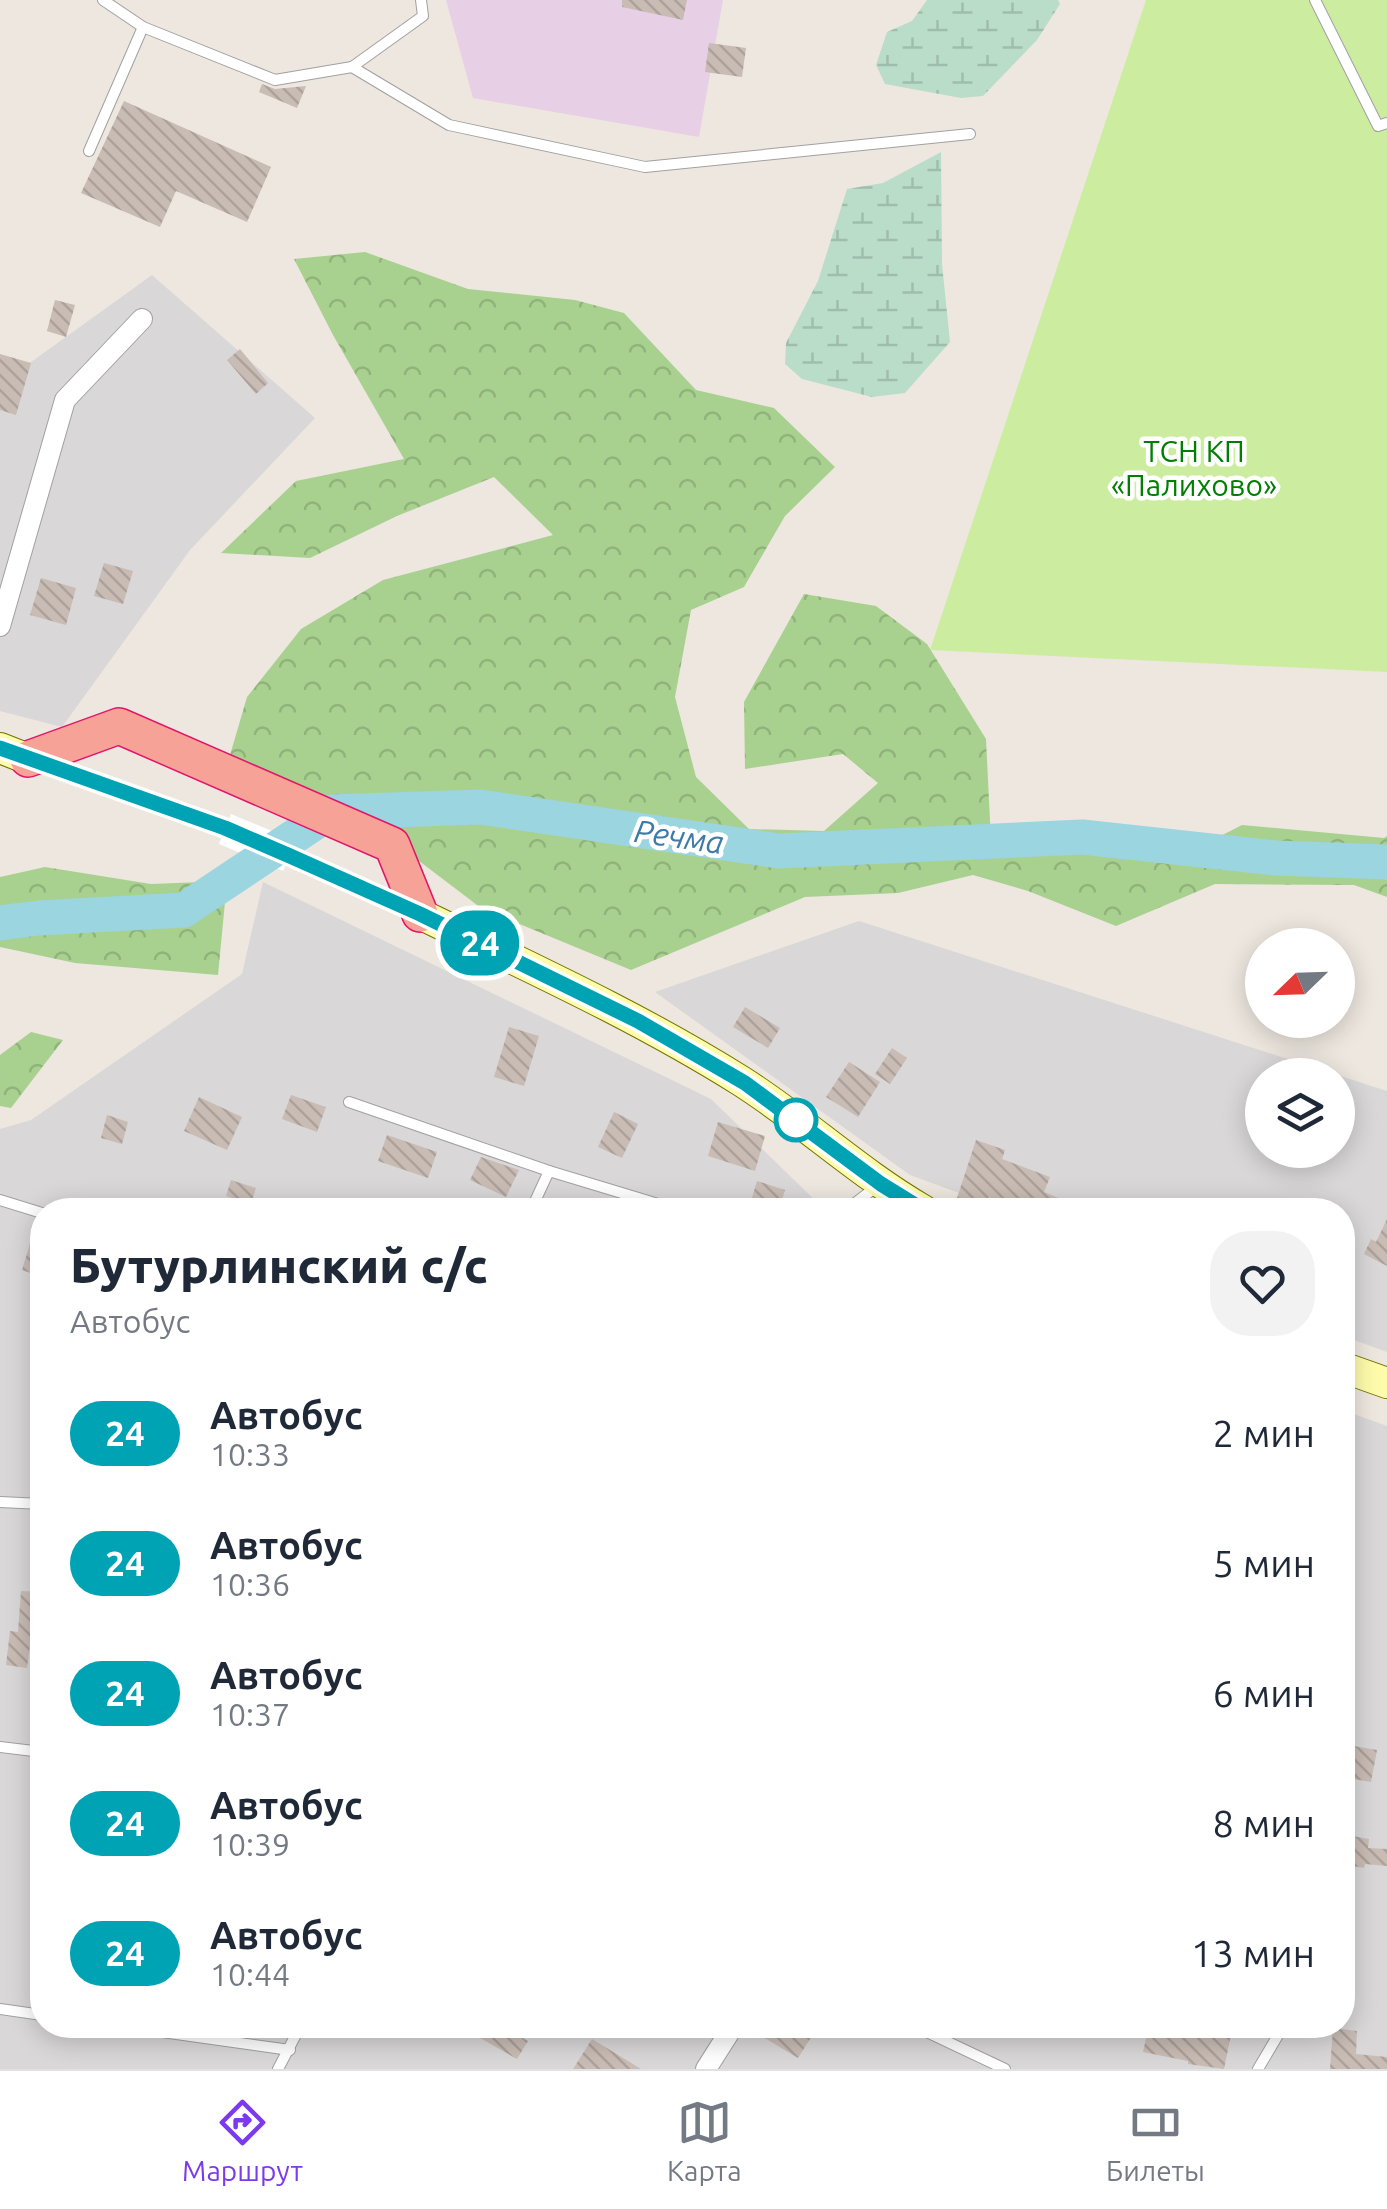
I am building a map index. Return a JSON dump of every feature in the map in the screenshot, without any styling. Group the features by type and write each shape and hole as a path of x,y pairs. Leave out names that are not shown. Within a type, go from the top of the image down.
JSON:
{"highway":[{"path":"14,753 119,726 392,845 420,914"}],"main road":[{"path":"420,914 698,1054 904,1198"},
{"path":"1355,1372 1387,1383"}],"street":[{"path":"0,626 65,400 142,319"},
{"path":"706,2069 726,2038"}],"lane":[{"path":"103,0 143,27 275,80 352,68 424,16 421,0"},
{"path":"1315,0 1378,126 1387,123"},
{"path":"89,150 143,27"},
{"path":"352,68 449,125 645,167 970,134"},
{"path":"349,1102 639,1198"},
{"path":"537,1198 550,1171"},
{"path":"862,1198 881,1184"},
{"path":"0,1200 30,1209"},
{"path":"0,1502 30,1503"},
{"path":"0,1747 30,1751"},
{"path":"0,2009 30,2013"},
{"path":"205,2038 290,2050"},
{"path":"278,2069 296,2038"},
{"path":"939,2038 1005,2069"},
{"path":"1258,2069 1276,2038"}],"shaded area":[{"path":"446,0 723,0 699,137 473,98"},
{"path":"152,275 315,418 190,550 62,727 0,711 0,356 27,365"},
{"path":"263,882 711,1099 813,1198 30,1198 30,2038 1355,2038 1355,1414 1387,1426 1387,2069 0,2069 0,1129 31,1120 242,974"},
{"path":"859,921 1284,1058 1245,1058 1245,1168 1355,1168 1355,1081 1387,1091 1387,1352 1355,1340 1355,1198 972,1198 910,1175 655,992"}],"green space":[{"path":"927,0 1058,0 1060,4 1037,40 983,96 961,98 885,84 876,65 887,32 912,21"},
{"name":"ТСН КП «Палихово»","path":"1146,0 1387,0 1387,672 930,650"},
{"path":"941,152 942,264 950,342 905,393 872,397 802,379 785,364 786,343 818,281 847,189 883,183"},
{"path":"365,252 468,289 575,300 624,313 696,390 774,408 835,467 785,516 744,587 691,610 675,697 696,777 749,829 824,831 878,783 843,754 745,769 744,702 804,594 876,606 927,644 986,739 991,841 1082,837 1195,849 1242,825 1387,836 1387,897 1354,885 1215,884 1116,926 1028,891 973,875 898,893 805,897 631,970 481,908 394,842 228,762 247,697 301,629 383,580 553,535 494,477 397,516 310,558 221,553 296,481 404,459 294,259"},
{"path":"45,867 151,884 227,881 218,975 75,963 0,947 0,877"},
{"path":"31,1032 63,1040 11,1108 0,1106 0,1055"}],"pier":[{"path":"231,814 296,841 283,871 219,844"}],"building":[{"path":"622,0 687,0 683,20 622,7"},
{"path":"709,43 746,48 742,77 705,72"},
{"path":"262,84 275,89 306,86 297,108 259,92"},
{"path":"124,101 271,167 247,222 176,191 160,227 81,193"},
{"path":"55,300 75,305 66,337 47,331"},
{"path":"240,349 268,383 256,394 227,360"},
{"path":"0,354 31,363 16,415 0,410"},
{"path":"104,563 133,571 123,604 94,596"},
{"path":"41,578 76,588 66,625 30,615"},
{"path":"745,1007 780,1028 768,1048 733,1027"},
{"path":"509,1027 539,1036 524,1086 494,1077"},
{"path":"892,1048 907,1058 890,1084 875,1074"},
{"path":"849,1062 880,1082 858,1117 826,1097"},
{"path":"291,1095 326,1107 317,1132 282,1119"},
{"path":"199,1097 242,1117 227,1150 184,1131"},
{"path":"614,1112 638,1124 622,1158 598,1147"},
{"path":"107,1115 128,1122 122,1144 101,1138"},
{"path":"718,1122 765,1136 755,1171 708,1156"},
{"path":"387,1135 437,1152 428,1178 378,1161"},
{"path":"976,1140 1005,1150 1002,1159 1050,1177 1044,1192 1058,1198 989,1197 957,1198"},
{"path":"481,1157 519,1170 506,1197 470,1180"},
{"path":"231,1180 256,1188 253,1198 226,1196"},
{"path":"757,1181 785,1190 782,1198 752,1198"},
{"path":"1387,1219 1387,1266 1364,1254 1371,1239 1376,1242"},
{"path":"30,1244 30,1273 22,1270"},
{"path":"21,1591 30,1591 27,1668 6,1665 10,1631 18,1632"},
{"path":"1355,1746 1377,1750 1371,1782 1355,1779"},
{"path":"1355,1836 1369,1839 1368,1848 1387,1849 1387,1866 1365,1864 1364,1868 1355,1866"},
{"path":"1355,2031 1356,2054 1387,2057 1387,2069 1330,2069 1332,2038 1355,2038"},
{"path":"480,2038 523,2038 528,2041 517,2059"},
{"path":"765,2038 811,2038 798,2058"},
{"path":"1146,2038 1230,2038 1224,2069 1143,2052"},
{"path":"592,2039 641,2069 573,2069"}],"waterway":[{"name":"Речма","path":"0,923 184,910 331,812 480,807 779,851 1082,837 1275,858 1387,862"}],"bus line":[{"name":"24","path":"0,748 225,828 420,914 638,1021 745,1083 904,1198"}]}
